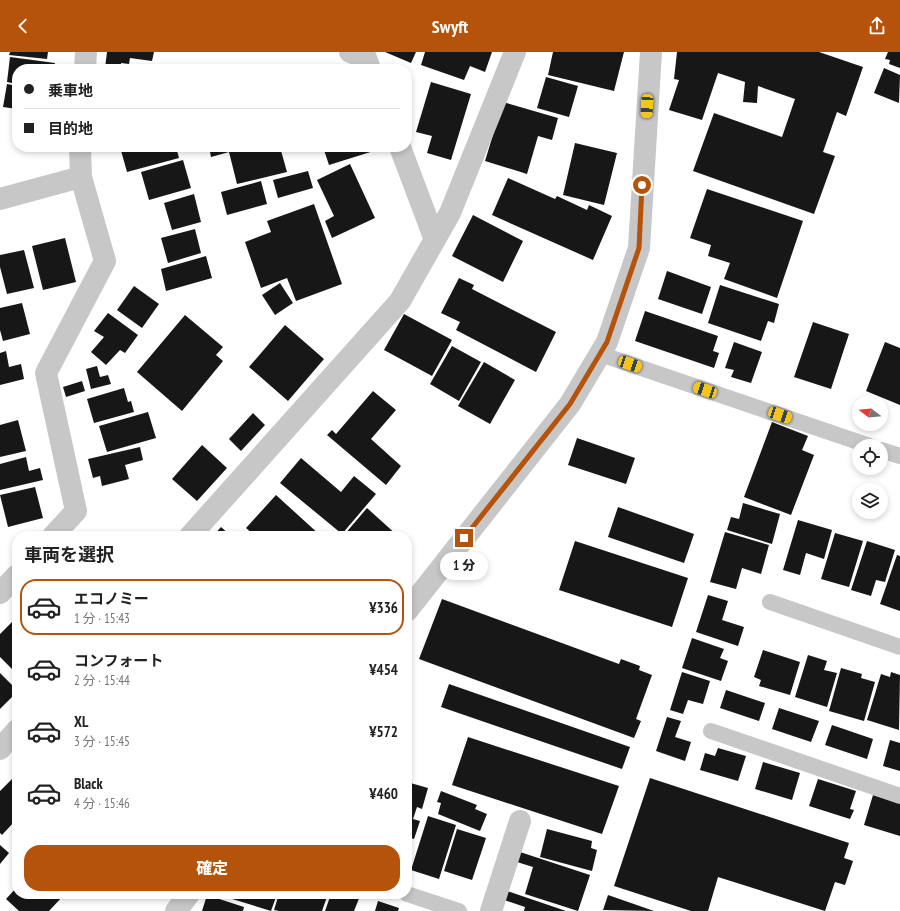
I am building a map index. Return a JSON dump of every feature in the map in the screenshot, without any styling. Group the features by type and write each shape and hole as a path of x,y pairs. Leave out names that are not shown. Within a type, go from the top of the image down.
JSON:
{"street":[{"path":"85,64 86,52"},
{"path":"194,531 400,301 450,213 516,52"},
{"path":"412,605 570,404 607,342 639,248 650,52"},
{"path":"57,531 76,510 46,373 105,261 81,177 80,152"},
{"path":"402,152 435,240"},
{"path":"0,199 81,177"},
{"path":"0,594 12,581"},
{"path":"0,749 12,736"},
{"path":"491,911 520,821"},
{"path":"176,911 185,899"}],"lane":[{"path":"600,354 852,440"},
{"path":"888,452 900,456"},
{"path":"770,602 900,647"},
{"path":"711,731 900,796"},
{"path":"412,896 459,911"}],"building":[{"path":"10,52 48,52 47,59 9,55"},
{"path":"107,52 154,52 152,61 130,58 129,64 106,64"},
{"path":"385,52 416,52 411,63"},
{"path":"425,52 492,52 485,72 470,66 464,80 421,65"},
{"path":"553,52 624,52 614,91 548,75"},
{"path":"677,52 819,52 863,67 846,116 837,112 823,152 835,156 814,214 693,171 714,113 782,137 795,99 758,86 757,103 743,102 745,82 718,73 702,120 669,110 679,80 674,79"},
{"path":"888,52 900,52 900,68 889,64 890,60 885,59"},
{"path":"10,57 55,63 12,64 12,83 7,82"},
{"path":"884,68 900,75 899,103 874,93"},
{"path":"546,77 578,86 569,117 537,108"},
{"path":"431,82 471,94 451,160 427,153 432,136 416,132"},
{"path":"7,84 12,85 12,108 3,107"},
{"path":"503,102 558,118 552,140 538,136 527,174 485,161"},
{"path":"575,143 617,153 604,205 563,195"},
{"path":"121,152 177,152 179,158 127,172"},
{"path":"210,152 229,152 211,157"},
{"path":"229,152 281,152 287,172 237,184"},
{"path":"325,152 370,152 329,165"},
{"path":"183,160 191,188 149,200 141,172"},
{"path":"350,164 375,218 332,238 325,221 334,216 317,180"},
{"path":"308,171 313,188 278,198 273,180"},
{"path":"508,178 555,199 557,196 587,210 589,205 612,216 593,260 492,215"},
{"path":"261,181 267,204 227,215 221,192"},
{"path":"707,189 803,221 777,298 724,279 730,263 708,256 711,245 690,238"},
{"path":"194,194 201,222 172,230 164,203"},
{"path":"314,204 342,284 296,301 287,278 261,288 245,242 271,232 267,221"},
{"path":"473,215 523,241 503,282 452,256"},
{"path":"195,229 201,253 168,263 161,238"},
{"path":"65,238 76,282 43,290 32,246"},
{"path":"24,250 34,288 7,294 0,267 0,255"},
{"path":"206,256 212,278 166,291 161,269"},
{"path":"667,271 711,287 702,314 658,299"},
{"path":"459,278 474,285 472,289 556,332 536,372 456,330 460,322 441,313"},
{"path":"280,283 293,303 275,315 262,295"},
{"path":"720,285 779,304 774,323 768,321 761,341 708,323"},
{"path":"134,286 159,304 142,328 117,310"},
{"path":"22,303 30,334 3,341 0,330 0,308"},
{"path":"645,311 718,336 713,351 719,353 714,368 635,341"},
{"path":"108,313 138,335 125,353 120,350 106,365 91,352 104,337 94,331"},
{"path":"404,314 452,340 432,376 384,350"},
{"path":"185,315 223,347 216,355 223,361 182,411 137,372"},
{"path":"813,322 849,334 831,389 794,377"},
{"path":"285,325 324,359 288,401 249,367"},
{"path":"734,342 762,352 751,383 731,377 734,370 725,368"},
{"path":"885,342 900,348 900,405 888,400 888,395 876,395 866,391"},
{"path":"452,346 481,362 459,401 430,384"},
{"path":"6,351 9,367 21,364 24,379 0,385 0,353"},
{"path":"484,362 515,380 490,424 458,406"},
{"path":"97,366 100,377 108,375 111,384 91,389 86,369"},
{"path":"82,381 85,391 66,397 63,387"},
{"path":"124,388 128,402 131,401 134,412 94,423 87,399"},
{"path":"373,391 396,410 371,439 401,466 386,485 327,435 332,430 336,434"},
{"path":"148,412 156,438 107,452 99,426"},
{"path":"253,413 265,425 241,451 229,439"},
{"path":"18,420 26,451 0,457 0,425"},
{"path":"772,422 808,436 802,450 814,455 791,515 744,497"},
{"path":"577,438 635,458 626,484 568,465"},
{"path":"202,445 227,468 197,501 172,479"},
{"path":"140,447 143,460 125,465 129,479 102,486 100,476 93,478 88,459"},
{"path":"26,457 29,471 40,468 43,480 0,490 0,464"},
{"path":"301,458 341,492 354,476 376,494 345,531 338,531 280,483"},
{"path":"35,487 43,518 8,527 0,495"},
{"path":"276,495 316,531 249,531 246,528"},
{"path":"743,503 780,514 772,544 727,530 731,517 739,519"},
{"path":"618,507 694,534 684,563 608,537"},
{"path":"367,508 392,531 347,531"},
{"path":"798,520 832,530 824,559 806,553 800,575 783,570"},
{"path":"221,527 225,531 217,531"},
{"path":"725,532 769,545 761,574 742,568 736,589 710,582"},
{"path":"835,533 863,541 849,587 821,579"},
{"path":"575,541 688,578 672,627 559,590"},
{"path":"867,541 895,550 885,582 876,580 871,596 851,590"},
{"path":"897,555 900,556 900,611 880,604"},
{"path":"708,595 728,601 722,620 744,627 738,646 696,632"},
{"path":"442,599 619,664 621,659 640,666 639,670 652,675 636,719 641,721 634,738 419,659"},
{"path":"12,622 12,669 0,657 0,634"},
{"path":"692,638 724,649 720,658 728,661 721,681 682,668"},
{"path":"763,650 800,662 790,695 759,686 761,680 754,677"},
{"path":"808,655 827,661 824,670 837,673 827,707 795,697"},
{"path":"841,668 862,674 861,678 875,682 864,721 829,711"},
{"path":"682,672 710,681 703,704 688,700 683,714 670,710"},
{"path":"891,672 900,675 899,730 867,720 881,674 890,677"},
{"path":"0,673 12,685 12,697 0,709"},
{"path":"449,684 630,747 622,769 441,707"},
{"path":"726,690 765,703 759,721 720,708"},
{"path":"779,708 819,721 811,742 772,729"},
{"path":"667,717 681,721 675,737 691,742 685,761 656,751"},
{"path":"832,725 873,739 867,759 825,745"},
{"path":"468,737 619,786 602,834 452,785"},
{"path":"890,740 900,743 900,771 883,766"},
{"path":"718,748 746,756 738,781 700,770 705,753 715,756"},
{"path":"763,762 800,773 792,800 755,789"},
{"path":"650,778 849,843 844,858 853,861 845,885 835,882 825,911 718,877 708,911 691,911 614,886"},
{"path":"12,779 12,824 2,835 0,833 0,791"},
{"path":"818,779 856,791 850,809 854,810 850,819 809,806"},
{"path":"412,783 428,788 422,809 417,807 413,819 420,821 414,839 412,838"},
{"path":"441,791 477,805 475,809 487,814 480,831 438,814 441,803 437,802"},
{"path":"873,795 900,803 900,836 864,825"},
{"path":"428,816 456,825 439,879 412,870"},
{"path":"457,829 486,838 472,880 444,871"},
{"path":"547,829 592,841 591,848 597,850 592,871 540,857"},
{"path":"0,845 9,853 0,864"},
{"path":"520,852 590,875 578,911 525,894 533,867 517,862"},
{"path":"507,891 566,911 524,911 525,907 504,900"},
{"path":"12,892 12,899 60,899 49,911 19,911 6,899"},
{"path":"608,895 654,911 603,910"},
{"path":"206,899 219,899 244,907 243,911 202,911"},
{"path":"232,899 275,899 271,911"},
{"path":"277,899 326,899 322,911 274,910"},
{"path":"329,899 359,899 354,911 325,911"},
{"path":"378,901 399,908 398,911 375,911"}],"route":[{"path":"464,538 570,404 607,342 639,248 642,185"}]}
